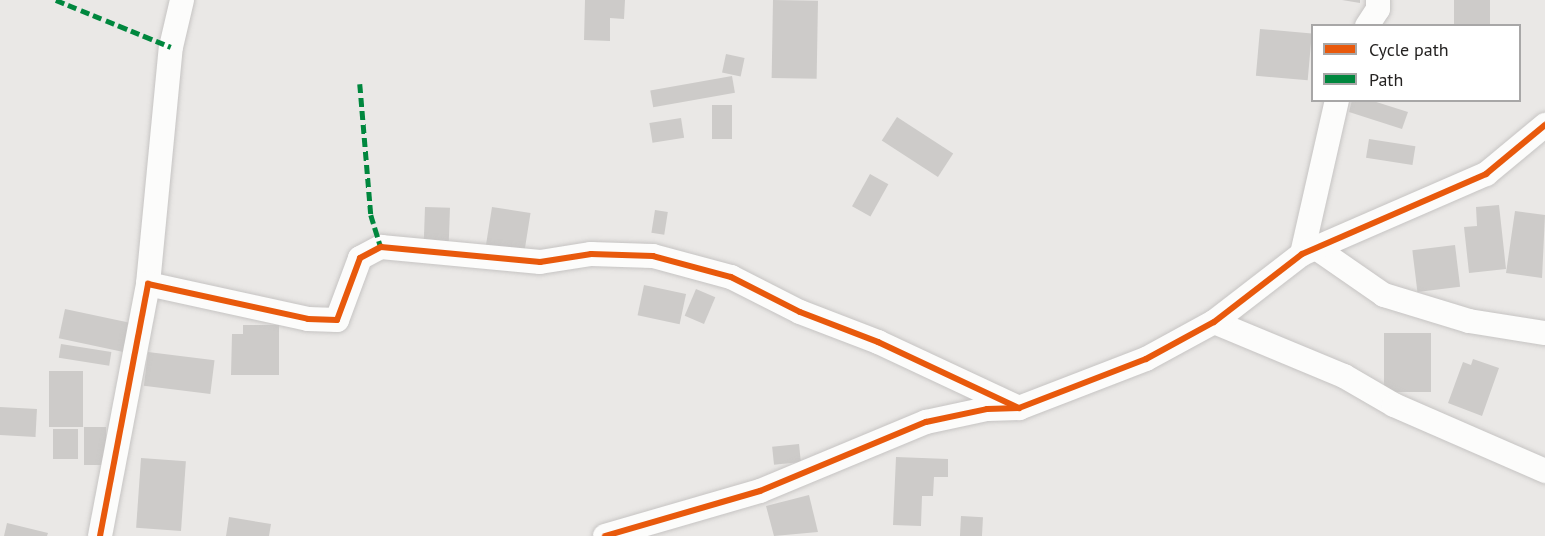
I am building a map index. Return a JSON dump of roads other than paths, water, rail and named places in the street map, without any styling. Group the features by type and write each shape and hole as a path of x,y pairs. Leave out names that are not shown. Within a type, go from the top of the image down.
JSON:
{"street":[{"path":"100,536 148,284 171,47 182,0"},
{"path":"1368,24 1378,9 1378,0"},
{"path":"1309,251 1336,102"},
{"path":"605,536 760,491 840,461 926,422 987,409 1019,408 1146,359 1214,322 1309,251 1486,174 1545,125"},
{"path":"148,284 308,319 337,320 360,258 381,247 540,262 591,254 653,256 731,277 800,312 878,342 1019,408"},
{"path":"1309,251 1384,295 1469,321 1545,333"},
{"path":"1214,322 1344,376 1394,405 1545,471"}]}
